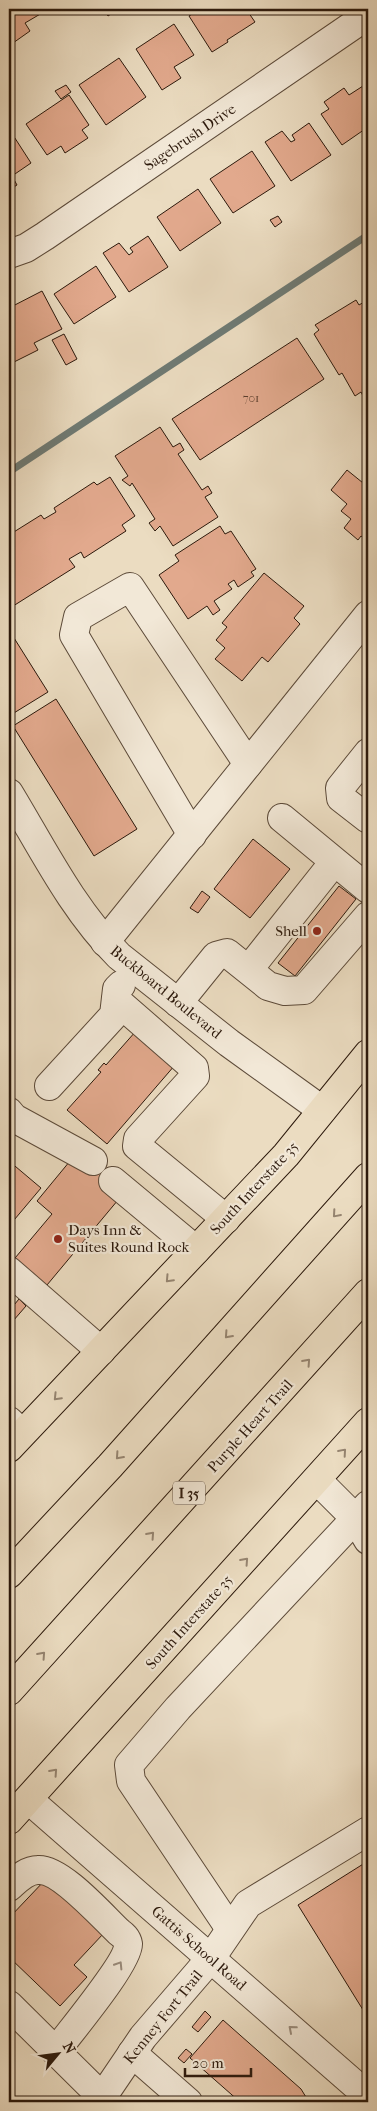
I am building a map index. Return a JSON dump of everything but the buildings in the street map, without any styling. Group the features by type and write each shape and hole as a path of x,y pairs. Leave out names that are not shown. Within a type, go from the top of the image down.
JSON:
{"main road":[{"name":"South Interstate 35","path":"13,1434 101,1351 286,1155 368,1054"},
{"path":"9,1574 124,1451 368,1177"},
{"name":"Purple Heart Trail","path":"9,1691 368,1293"},
{"name":"South Interstate 35","path":"9,1820 318,1480 368,1422"}],"street":[{"name":"Sagebrush Drive","path":"9,254 26,248 45,236 368,15"},
{"path":"192,835 74,635 78,617 130,586 248,764"},
{"path":"105,942 368,615"},
{"path":"368,753 340,788 341,798 368,819"},
{"name":"Buckboard Boulevard","path":"9,793 69,895 105,942 133,967 229,1043 322,1110"},
{"path":"282,818 368,890"},
{"path":"249,969 334,862"},
{"path":"178,1003 216,956 228,953 268,986 285,991 304,990 368,916"},
{"path":"49,1086 114,1015 117,989 133,967"},
{"path":"116,1000 194,1068 196,1072 195,1076 138,1139 137,1146 226,1218"},
{"path":"9,1112 14,1118 93,1161"},
{"path":"113,1180 196,1250"},
{"path":"9,1270 101,1351"},
{"path":"230,1929 131,1781 129,1765 178,1708 364,1521 318,1480"},
{"name":"Gattis School Road","path":"29,1800 368,2096"},
{"name":"Kenney Fort Trail","path":"101,2100 143,2037 211,1958 248,1904 368,1831"},
{"path":"9,1888 31,1871 40,1869 51,1872 63,1880 126,1938 128,1945 126,1951 102,1990 56,2051"},
{"path":"9,2005 56,2051 101,2100"},
{"path":"132,2053 188,2102"}],"waterway":[{"path":"9,472 368,235"}],"place":[{"name":"Shell","path":"317,931"},
{"name":"Days Inn & Suites Round Rock","path":"58,1239"}]}
